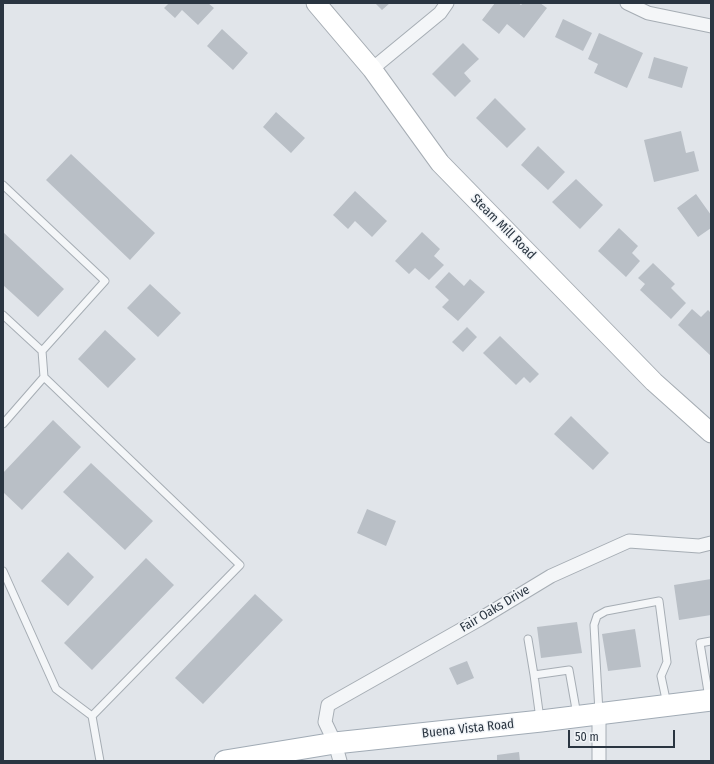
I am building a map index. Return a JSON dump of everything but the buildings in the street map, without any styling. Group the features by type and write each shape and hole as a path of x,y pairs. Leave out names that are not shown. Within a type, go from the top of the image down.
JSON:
{"main road":[{"name":"Buena Vista Road","path":"225,761 337,752 541,721 710,701"}],"street":[{"name":"Steam Mill Road","path":"316,3 372,69 440,163 654,382 711,433"},
{"path":"372,69 440,13 447,3"},
{"path":"627,3 648,13 711,26"},
{"name":"Fair Oaks Drive","path":"337,752 325,722 328,705 473,623 551,576 629,541 700,546 711,544"},
{"path":"599,714 599,761"}],"lane":[{"path":"3,185 105,282 42,351"},
{"path":"3,315 42,351 44,377 240,565 92,716"},
{"path":"3,424 44,377"},
{"path":"3,570 56,689 92,716 100,761"},
{"path":"599,714 594,625 597,616 606,611 659,601 667,662 661,676 667,706"},
{"path":"528,639 541,721"},
{"path":"710,701 700,643 711,641"},
{"path":"534,675 569,670 577,717"}]}
